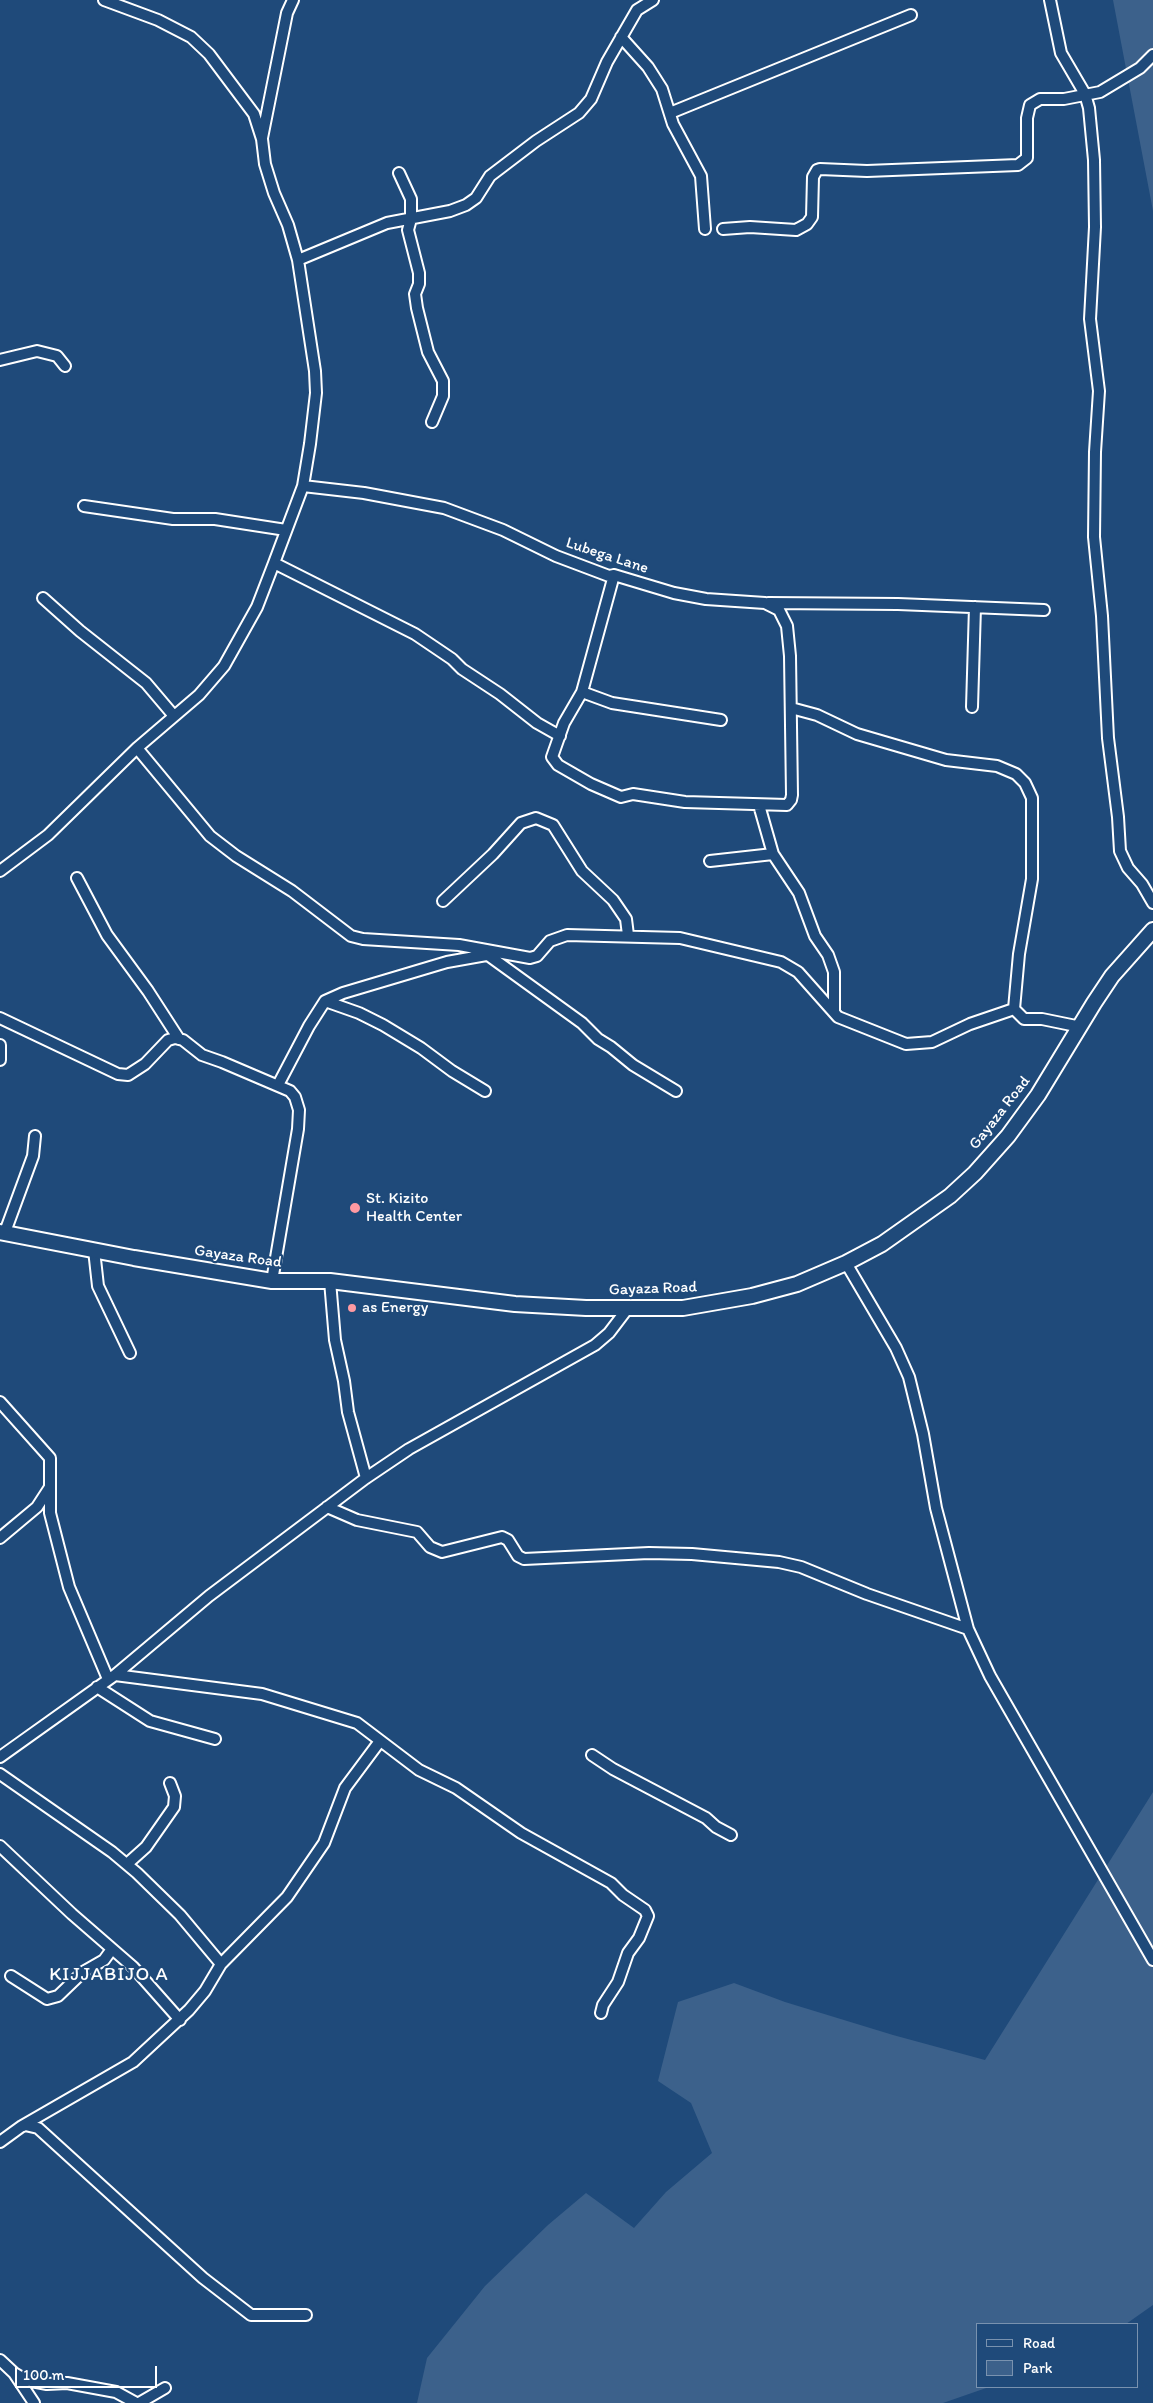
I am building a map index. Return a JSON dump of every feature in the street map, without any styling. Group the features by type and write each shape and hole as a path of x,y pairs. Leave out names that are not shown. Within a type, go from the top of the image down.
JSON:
{"main road":[{"name":"Gayaza Road","path":"2,1232 272,1281 330,1281 515,1304 683,1308 752,1296 797,1284 846,1263 882,1244 921,1218 975,1173 1008,1136 1038,1095 1112,976 1153,930"}],"street":[{"path":"0,871 48,835 137,748 199,695 224,666 257,607 303,486 316,386 298,260 288,225 274,193 265,164 262,139 254,114 201,45 191,37 158,20 104,0"},
{"path":"262,139 287,12 293,0"},
{"path":"298,260 387,224 450,211 466,205 476,198 490,176 536,141 579,113 591,99 607,62 637,10 653,0"},
{"path":"1050,0 1061,53 1085,94 1089,108 1094,160 1095,227 1090,319 1099,391 1095,452 1094,537 1102,616 1108,738 1118,817 1120,851 1128,868 1142,884 1153,903"},
{"path":"670,113 911,15"},
{"path":"621,37 648,67 662,89 687,152 701,176 705,230"},
{"path":"723,229 750,227 796,230 808,224 812,217 813,177 816,170 820,169 867,172 1018,165 1027,158 1027,118 1030,105 1040,99 1064,99 1100,92 1140,68 1153,55"},
{"path":"399,173 409,191 411,219 408,230 419,273 419,284 416,294 417,308 428,352 442,380 443,396 432,422"},
{"path":"0,360 37,350 57,356 65,366"},
{"name":"Lubega Lane","path":"303,486 364,493 444,508 503,530 591,570 674,593 713,600 765,603 898,604 1044,610"},
{"path":"84,506 173,518 215,520 286,530"},
{"path":"274,563 416,634 538,723 560,736"},
{"path":"614,575 582,692 564,723 552,757 558,765 591,784 622,797 633,794 685,802 759,806 787,805 791,800 791,708 787,626 779,610 765,603"},
{"path":"43,598 80,631 146,682 174,716"},
{"path":"972,707 975,607"},
{"path":"582,692 616,704 721,720"},
{"path":"791,708 817,715 857,734 937,757 997,766 1016,774 1025,783 1032,798 1032,879 1019,954 1014,1009"},
{"path":"137,748 210,836 236,856 292,891 351,936 362,939 451,944 493,954 530,958 537,956 550,941 567,935 628,935 680,938 781,962 798,972 838,1017 906,1044 918,1045 932,1042 970,1024 1014,1009"},
{"path":"759,806 773,854 798,893 815,936 828,955 834,972 834,1012"},
{"path":"443,901 493,854 521,823 536,818 553,825 582,871 613,900 626,919 628,935"},
{"path":"710,861 773,854"},
{"path":"77,878 107,935 148,991 179,1039 193,1047 202,1056 278,1085 290,1091 295,1097 299,1110 296,1138 272,1281"},
{"path":"278,1085 298,1046 325,1001 343,993 447,962 493,954 582,1023 598,1039 612,1047 633,1065 676,1091"},
{"path":"325,1001 359,1013 382,1025 421,1048 452,1072 485,1091"},
{"path":"1014,1009 1024,1018 1042,1019 1081,1027"},
{"path":"0,1018 118,1074 128,1075 145,1064 168,1040 179,1039"},
{"path":"0,1045 0,1060"},
{"path":"2,1232 33,1156 35,1136"},
{"path":"94,1250 98,1286 130,1353"},
{"path":"846,1263 896,1348 909,1377 923,1434 936,1508 968,1629 990,1676 1153,1960"},
{"path":"330,1281 335,1340 344,1381 348,1412 366,1478"},
{"path":"0,1757 112,1677 208,1596 366,1478 409,1448 595,1346 609,1333 628,1308"},
{"path":"0,1402 50,1458 50,1513 69,1587 112,1677"},
{"path":"0,1538 37,1507 51,1486"},
{"path":"327,1507 357,1520 417,1532 430,1547 442,1552 502,1538 508,1540 518,1556 524,1559 649,1553 692,1554 779,1562 801,1567 867,1594 968,1629"},
{"path":"112,1677 262,1694 357,1722 419,1770 456,1788 521,1832 596,1874 645,1910 648,1916 646,1923 628,1953 621,1975 603,2005 602,2013"},
{"path":"97,1687 150,1721 215,1739"},
{"path":"1,2141 22,2126 133,2062 180,2020 206,1992 221,1964 287,1896 324,1843 345,1788 380,1740"},
{"path":"592,1755 613,1769 706,1818 731,1835"},
{"path":"0,1774 127,1864 180,1915 221,1964"},
{"path":"127,1864 146,1847 174,1807 175,1796 170,1783"},
{"path":"0,1846 147,1981 180,2020"},
{"path":"11,1976 47,1999 58,1996 83,1972 104,1960 112,1950"},
{"path":"1,2141 25,2124 38,2128 203,2278 252,2315 306,2315"},
{"path":"0,2360 26,2380 47,2384 67,2383 116,2392 137,2403 165,2388"},
{"path":"14,2372 34,2403"}],"green space":[{"path":"1113,0 1153,0 1153,211"},
{"path":"1153,1792 1153,2305 1127,2323 976,2323 976,2388 986,2388 943,2403 417,2403 427,2358 485,2286 548,2225 586,2193 634,2228 666,2192 712,2153 691,2103 658,2081 678,2002 734,1983 785,2002 893,2035 985,2060"}],"place":[{"name":"St. Kizito Health Center","path":"355,1208"},
{"name":"as Energy","path":"352,1308"}],"district":[{"name":"KIJJABIJO A","path":"109,1975"}]}
